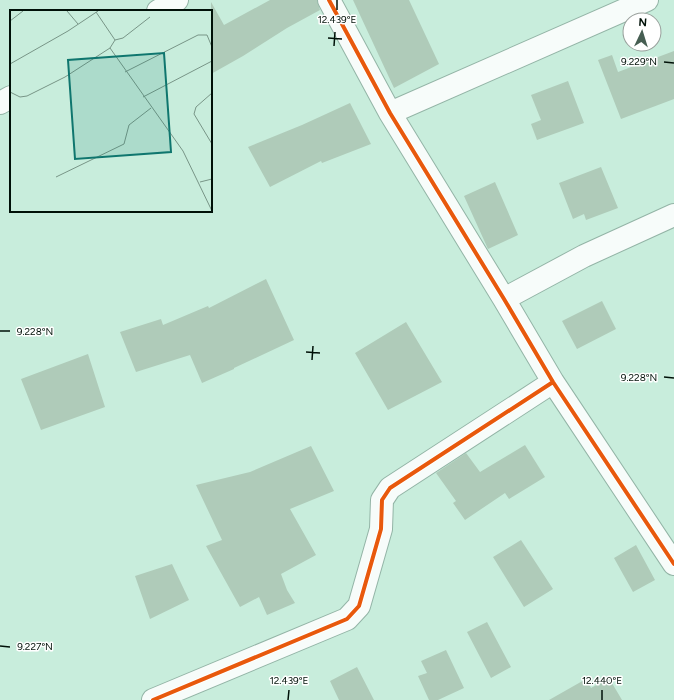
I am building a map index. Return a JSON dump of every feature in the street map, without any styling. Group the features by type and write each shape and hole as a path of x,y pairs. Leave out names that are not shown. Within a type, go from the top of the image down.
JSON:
{"street":[{"path":"160,10 177,0"},
{"path":"329,0 390,113 553,382 674,564"},
{"path":"390,113 647,0"},
{"path":"0,103 10,98"},
{"path":"504,299 584,256 674,214"},
{"path":"153,700 347,619 358,606 381,530 382,500 390,488 553,382"}],"building":[{"path":"270,0 317,0 320,10 212,73 211,2 224,25"},
{"path":"353,0 409,0 439,64 394,88"},
{"path":"674,51 674,99 621,119 598,60 612,55 618,72"},
{"path":"568,81 584,123 537,140 531,124 541,120 531,95"},
{"path":"350,103 371,144 322,163 321,161 270,187 248,147"},
{"path":"601,167 618,208 586,220 584,214 573,219 559,183"},
{"path":"495,182 518,235 488,249 464,196"},
{"path":"266,279 294,340 202,383 190,355 136,372 120,332 161,319 163,325 208,306 209,308"},
{"path":"602,301 616,329 577,349 562,321"},
{"path":"406,322 442,382 388,410 355,353"},
{"path":"88,354 105,407 41,430 21,379"},
{"path":"525,445 545,477 509,499 505,493 465,520 453,503 456,501 436,473 466,453 480,472"},
{"path":"311,446 334,491 290,509 316,555 281,574 287,590 295,603 267,615 259,597 240,607 206,546 222,540 196,485 250,472"},
{"path":"521,540 553,589 524,607 493,557"},
{"path":"636,545 655,580 633,592 614,558"},
{"path":"172,564 189,600 150,619 135,576"},
{"path":"487,622 511,667 491,678 467,632"},
{"path":"446,650 464,688 438,700 429,700 418,676 427,673 421,661"},
{"path":"357,667 374,700 339,700 330,681"},
{"path":"609,678 622,700 549,700 586,679 591,688"}],"cycle path":[{"path":"329,0 390,113 553,382 674,564"},
{"path":"153,700 347,619 359,606 381,529 382,500 390,488 553,382"}]}
